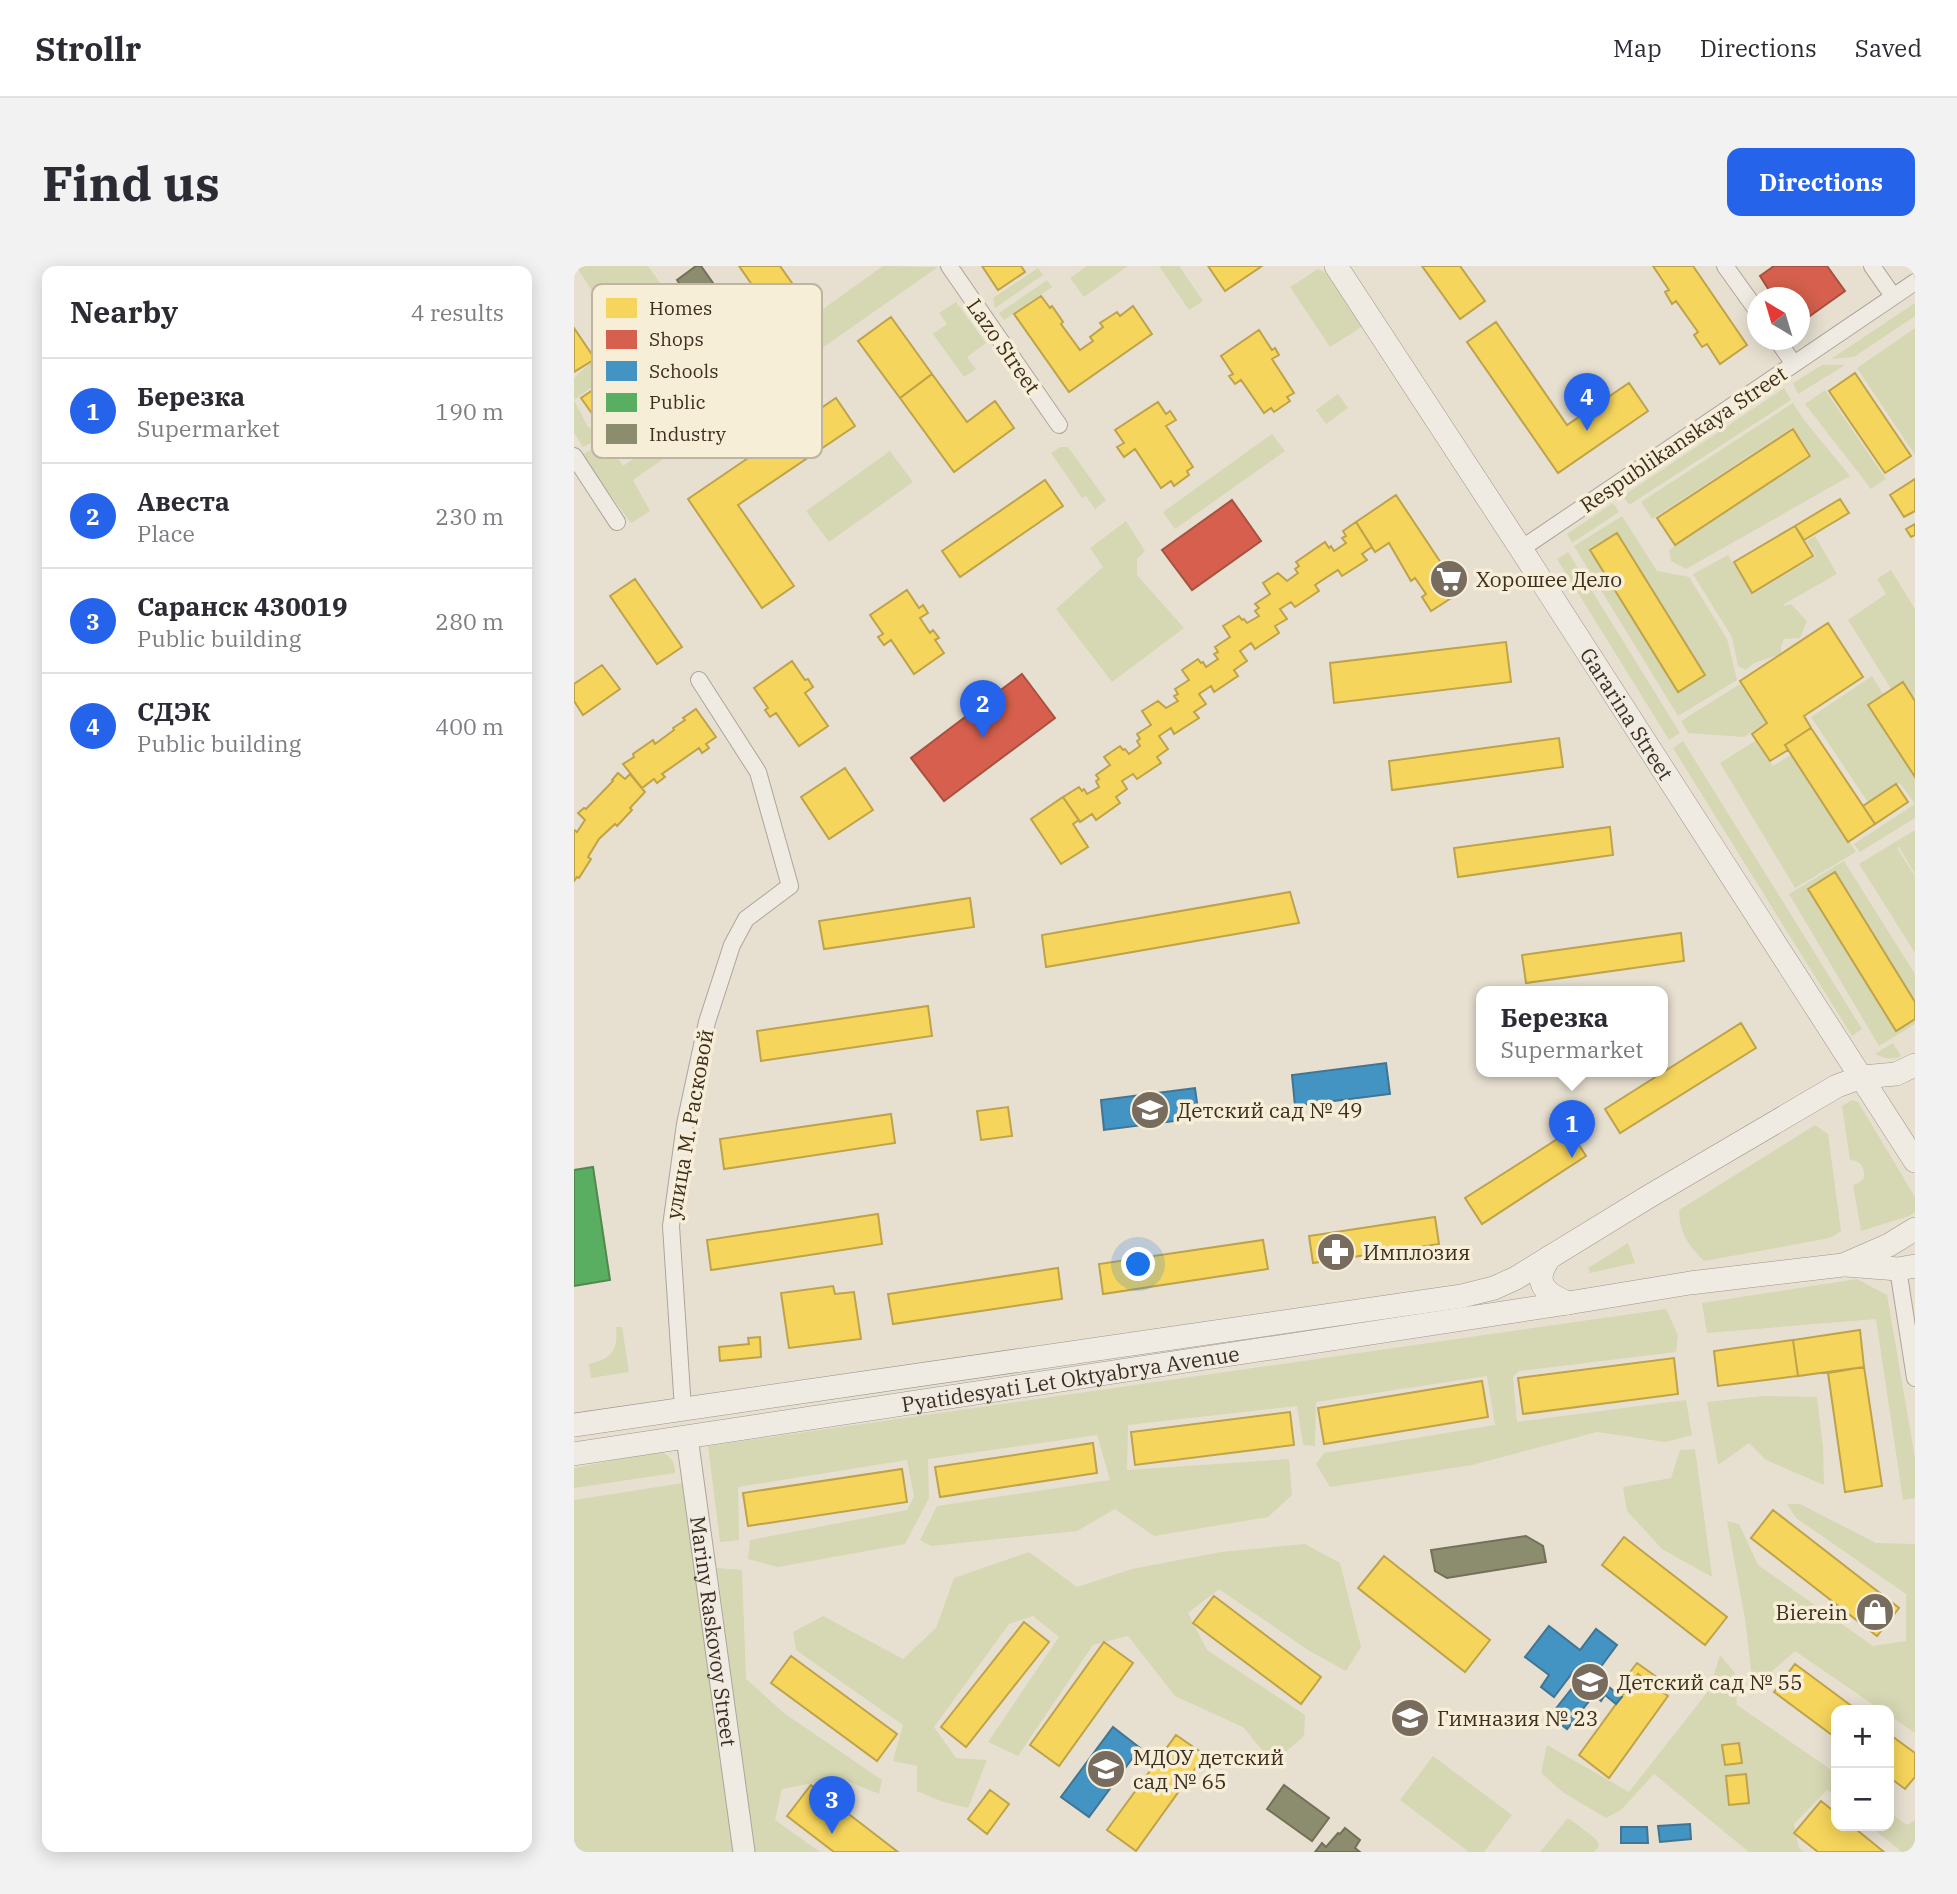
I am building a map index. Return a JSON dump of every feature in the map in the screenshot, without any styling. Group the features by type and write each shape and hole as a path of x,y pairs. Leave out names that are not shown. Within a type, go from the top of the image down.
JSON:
{"main road":[{"name":"Gararina Street","path":"1336,266 1915,1161"},
{"name":"Pyatidesyati Let Oktyabrya Avenue","path":"574,1425 1462,1296 1494,1288 1516,1278 1812,1099 1862,1077 1896,1074 1914,1066"},
{"path":"1884,1113 1890,1097 1914,1066"},
{"name":"Pyatidesyati Let Oktyabrya Avenue","path":"574,1454 1690,1283 1843,1265 1889,1245 1915,1229"},
{"path":"1550,1257 1540,1278 1552,1297 1568,1303"},
{"path":"1843,1265 1907,1267"},
{"name":"Mariny Raskovoy Street","path":"683,1409 687,1437"}],"street":[{"name":"Lazo Street","path":"949,266 1059,425"},
{"path":"1725,266 1747,297"},
{"path":"1872,266 1893,296"},
{"name":"Respublikanskaya Street","path":"1521,549 1915,282"},
{"path":"1784,350 1794,363"},
{"path":"574,456 617,522"},
{"name":"улица М. Расковой","path":"683,1409 671,1226 685,1124 707,1022 732,945 746,919 790,886 758,772 699,680"},
{"path":"1907,1267 1915,1378"},
{"name":"Mariny Raskovoy Street","path":"687,1437 744,1852"}],"green space":[{"path":"576,266 648,266 661,284 592,284 592,291"},
{"path":"883,266 938,267 822,348 822,310"},
{"path":"1087,266 1128,266 1084,297 1070,278"},
{"path":"1159,266 1179,266 1203,301 1189,310"},
{"path":"1038,268 1043,275 995,308 993,298"},
{"path":"1318,269 1331,276 1363,326 1330,347 1290,287"},
{"path":"1047,280 1052,287 1004,320 999,313"},
{"path":"956,302 986,343 967,357 976,369 964,377 933,334 947,324 939,313"},
{"path":"1915,303 1915,316 1854,357 1831,359"},
{"path":"1915,328 1915,455 1857,368"},
{"path":"592,361 592,387 574,400 574,378"},
{"path":"1822,365 1845,365 1798,394 1793,383"},
{"path":"1784,388 1791,400 1629,505 1623,496"},
{"path":"1825,390 1886,479 1871,489 1805,404"},
{"path":"1338,394 1348,408 1326,424 1316,410"},
{"path":"574,400 588,427 592,428 592,442 583,447 574,433"},
{"path":"1793,403 1850,476 1686,569 1671,561 1669,550 1812,456 1793,427 1652,519 1641,502"},
{"path":"1272,434 1285,451 1175,529 1163,512"},
{"path":"1060,447 1068,447 1106,500 1095,509 1086,496 1082,498 1051,453"},
{"path":"592,450 592,458 618,458 623,466 635,458 665,458 633,480 650,511 631,523 581,455"},
{"path":"890,451 913,482 829,542 806,511"},
{"path":"1613,503 1619,512 1572,543 1567,534"},
{"path":"1622,516 1657,571 1689,577 1727,639 1737,680 1678,716 1574,546"},
{"path":"1126,521 1145,551 1137,559 1137,575 1184,628 1112,682 1056,609 1103,567 1090,548"},
{"path":"1815,536 1837,574 1784,604 1791,604 1807,621 1800,638 1784,639 1781,654 1754,663 1746,670 1738,666 1732,637 1693,574 1728,555 1752,595 1816,556 1806,541"},
{"path":"1568,552 1680,733 1669,740 1557,559"},
{"path":"1891,570 1915,609 1915,727 1848,620 1886,594 1877,579"},
{"path":"1872,676 1915,746 1915,804 1900,783 1869,804 1811,717"},
{"path":"1740,684 1766,723 1744,737 1688,733 1681,721"},
{"path":"1683,741 1862,1029 1852,1036 1673,748"},
{"path":"1755,741 1773,766 1792,754 1856,852 1795,888 1720,763"},
{"path":"1915,804 1915,818 1860,852 1854,844"},
{"path":"1915,830 1915,874 1899,847 1897,848 1915,876 1915,953 1859,864"},
{"path":"1844,861 1915,974 1915,1024 1879,1046 1789,894"},
{"path":"1893,1043 1901,1056 1888,1058 1875,1054"},
{"path":"1852,1100 1858,1102 1915,1197 1915,1212 1909,1216 1861,1231 1853,1185 1864,1178 1864,1171 1860,1163 1850,1160 1842,1106"},
{"path":"1815,1125 1828,1134 1841,1231 1830,1238 1704,1261 1686,1238 1679,1210"},
{"path":"1628,1243 1635,1263 1590,1273 1588,1268"},
{"path":"1857,1279 1887,1295 1915,1458 1915,1498 1903,1500 1876,1319 1707,1333 1702,1303"},
{"path":"1666,1309 1678,1335 1676,1352 1519,1371 1513,1377 1517,1422 1686,1400 1692,1435 1665,1442 1597,1432 1472,1465 1330,1487 1316,1464 1324,1453 1495,1425 1487,1376 1316,1402 1315,1446 1303,1445 1297,1406 1128,1425 1127,1470 1289,1459 1292,1495 1268,1517 1154,1536 1115,1509 1077,1531 931,1546 920,1540 937,1506 1110,1480 1097,1435 928,1459 929,1498 905,1544 778,1567 748,1559 750,1540 907,1510 914,1496 907,1460 738,1487 739,1540 720,1542 708,1446"},
{"path":"616,1327 622,1327 629,1372 591,1378 589,1364 612,1352 616,1342"},
{"path":"1762,1396 1817,1397 1824,1485 1766,1460 1749,1443 1718,1465 1707,1402"},
{"path":"1695,1449 1712,1577 1662,1549 1627,1511 1623,1487 1671,1478 1680,1450"},
{"path":"660,1451 671,1459 675,1473 574,1488 574,1468"},
{"path":"683,1483 735,1852 574,1852 574,1500"},
{"path":"1787,1504 1800,1504 1876,1543 1915,1544 1915,1733 1894,1718 1894,1705 1874,1705 1795,1651 1753,1688 1745,1619 1727,1521 1739,1524 1758,1565 1873,1646 1906,1641 1906,1594 1796,1518"},
{"path":"1305,1544 1340,1563 1361,1647 1346,1671 1308,1650 1219,1589 1188,1613 1207,1650 1305,1715 1304,1736 1273,1763 1243,1727 1175,1696 1128,1636 1093,1645 1018,1756 988,1742 1059,1637 1033,1616 1009,1624 934,1727 956,1758 987,1760 968,1808 943,1802 917,1791 917,1766 893,1761 903,1725 796,1650 793,1632 823,1616 903,1659 936,1628 954,1578 1029,1552 1077,1587 1132,1569 1221,1552"},
{"path":"717,1568 742,1570 746,1679 784,1713 882,1780 879,1794 840,1778 782,1789 775,1820 820,1852 754,1852"},
{"path":"1720,1655 1735,1673 1737,1705 1831,1770 1831,1793 1827,1790 1794,1824 1799,1848 1804,1852 1749,1852 1654,1774 1621,1810 1606,1818 1564,1793 1541,1773 1547,1745 1629,1792 1709,1690"},
{"path":"1433,1756 1512,1815 1484,1852 1469,1852 1400,1800"},
{"path":"1894,1816 1907,1825 1915,1820 1915,1852 1902,1852 1876,1831 1894,1831"},
{"path":"1567,1819 1596,1839 1599,1846 1594,1852 1540,1852"}],"building: Homes":[{"path":"739,266 780,266 793,284 752,284"},
{"path":"982,266 1021,266 1025,272 998,290"},
{"path":"1208,266 1262,266 1225,291"},
{"path":"1422,266 1460,266 1485,301 1460,319"},
{"path":"1653,266 1693,266 1747,345 1720,364 1707,344 1702,347 1694,335 1698,332 1676,301 1672,304 1665,292 1669,290"},
{"path":"1041,296 1050,308 1052,306 1080,350 1093,341 1090,337 1103,327 1100,323 1117,312 1120,316 1133,306 1152,334 1069,392 1014,314"},
{"path":"891,317 932,374 900,398 858,341"},
{"path":"1496,322 1567,425 1629,383 1648,411 1558,473 1467,342"},
{"path":"574,328 592,355 592,361 574,372"},
{"path":"1259,330 1272,350 1275,348 1279,355 1272,359 1294,393 1287,397 1290,401 1274,412 1271,408 1264,413 1241,380 1235,384 1229,376 1233,374 1221,356"},
{"path":"1855,373 1911,456 1885,473 1829,391"},
{"path":"932,374 967,422 995,401 1014,428 954,472 900,398"},
{"path":"592,391 592,414 581,398"},
{"path":"836,398 855,426 822,448 822,408"},
{"path":"1158,402 1166,414 1170,411 1176,420 1166,426 1193,467 1187,471 1189,475 1174,486 1171,481 1161,488 1135,449 1124,457 1117,447 1124,443 1115,430"},
{"path":"1793,429 1810,456 1675,545 1657,518"},
{"path":"748,458 808,458 738,505 794,586 762,608 688,499"},
{"path":"1915,479 1915,511 1904,517 1890,495"},
{"path":"1045,480 1063,506 960,577 942,551"},
{"path":"1396,495 1453,581 1449,584 1456,595 1431,611 1422,597 1426,594 1415,578 1411,581 1389,543 1375,552 1356,522"},
{"path":"1840,499 1849,513 1804,540 1795,526"},
{"path":"1356,522 1372,547 1362,554 1367,560 1342,576 1338,570 1315,585 1319,591 1295,607 1291,602 1280,609 1287,619 1275,626 1279,633 1255,649 1251,643 1240,651 1247,661 1234,670 1238,676 1214,692 1211,686 1199,694 1206,704 1194,712 1199,718 1174,734 1171,728 1159,736 1168,749 1157,757 1161,763 1137,779 1133,774 1122,781 1127,789 1116,797 1120,803 1096,820 1092,814 1080,822 1063,797 1079,787 1087,794 1099,787 1096,775 1110,765 1104,757 1120,746 1129,754 1140,746 1137,734 1151,725 1142,711 1158,701 1166,708 1178,701 1174,696 1178,694 1175,689 1189,680 1182,670 1198,659 1206,667 1218,659 1214,654 1218,652 1215,647 1230,637 1223,626 1239,616 1247,623 1259,616 1255,611 1259,608 1255,604 1270,594 1263,583 1278,573 1287,581 1298,573 1295,569 1299,566 1296,562 1325,542 1334,551 1346,543 1342,538 1346,536 1343,531"},
{"path":"1915,524 1915,535 1911,537 1906,529"},
{"path":"1795,526 1813,556 1752,593 1734,562"},
{"path":"1617,533 1705,675 1678,692 1590,550"},
{"path":"635,579 682,647 657,664 610,596"},
{"path":"907,590 919,608 923,605 928,613 920,618 930,633 933,630 939,638 935,640 944,653 914,674 891,640 884,645 878,637 883,634 870,615"},
{"path":"1828,623 1863,677 1804,716 1811,728 1785,745 1788,750 1770,761 1752,734 1767,723 1740,681"},
{"path":"1506,642 1511,682 1334,703 1330,663"},
{"path":"792,661 813,687 805,693 828,726 799,746 776,713 770,717 765,710 768,708 754,688"},
{"path":"602,665 620,689 583,715 574,701 574,684"},
{"path":"1903,682 1915,701 1915,777 1868,705"},
{"path":"696,709 716,737 706,744 709,748 702,753 699,748 662,774 665,777 657,783 654,779 642,788 623,764 653,740 655,744 674,730 673,728 685,720 683,718"},
{"path":"1811,728 1875,824 1848,842 1785,745"},
{"path":"1559,738 1563,767 1392,790 1389,761"},
{"path":"845,768 873,810 829,839 801,797"},
{"path":"618,773 625,779 630,774 645,792 617,826 615,824 599,839 588,857 591,859 579,878 574,881 574,830 577,832 585,820 578,813 586,809"},
{"path":"1896,784 1908,802 1875,824 1863,806"},
{"path":"1063,797 1079,820 1073,824 1088,847 1061,864 1031,819"},
{"path":"1610,827 1613,855 1458,877 1454,848"},
{"path":"1835,872 1915,1002 1915,1019 1896,1031 1808,889"},
{"path":"1290,892 1299,923 1046,967 1042,935"},
{"path":"970,898 974,927 824,949 819,921"},
{"path":"1681,933 1684,961 1526,983 1522,955"},
{"path":"928,1006 932,1036 761,1061 757,1031"},
{"path":"1741,1023 1756,1048 1620,1133 1605,1109 1656,1077 1668,1077 1668,1069"},
{"path":"1008,1107 1012,1136 981,1140 977,1111"},
{"path":"891,1114 895,1143 724,1169 720,1139"},
{"path":"1570,1131 1586,1156 1482,1224 1465,1198"},
{"path":"878,1214 882,1244 711,1270 707,1240"},
{"path":"1435,1217 1439,1244 1313,1263 1309,1236"},
{"path":"1263,1240 1268,1269 1103,1294 1099,1264"},
{"path":"1058,1268 1062,1299 893,1324 888,1294"},
{"path":"833,1286 835,1294 854,1292 861,1339 789,1348 781,1293"},
{"path":"1860,1330 1864,1367 1798,1376 1793,1340"},
{"path":"760,1337 761,1357 720,1361 719,1347 749,1344 748,1338"},
{"path":"1793,1340 1798,1376 1718,1386 1714,1351"},
{"path":"1674,1358 1678,1394 1523,1414 1518,1378"},
{"path":"1864,1367 1882,1486 1845,1492 1828,1373"},
{"path":"1482,1381 1488,1417 1324,1444 1318,1408"},
{"path":"1290,1412 1294,1445 1135,1465 1131,1432"},
{"path":"1093,1443 1097,1473 940,1497 935,1467"},
{"path":"902,1469 907,1502 748,1526 743,1493"},
{"path":"1773,1510 1899,1608 1877,1636 1751,1538"},
{"path":"1624,1537 1727,1617 1705,1645 1602,1565"},
{"path":"1384,1556 1490,1640 1465,1672 1358,1588"},
{"path":"1214,1596 1321,1677 1301,1704 1193,1623"},
{"path":"1024,1622 1049,1642 966,1747 941,1727"},
{"path":"1104,1642 1133,1663 1059,1766 1030,1745"},
{"path":"791,1656 897,1734 877,1761 771,1683"},
{"path":"1637,1663 1658,1678 1653,1685 1638,1674 1633,1681 1627,1676"},
{"path":"1795,1664 1850,1705 1831,1705 1831,1734 1774,1692"},
{"path":"1638,1674 1668,1696 1609,1778 1579,1755"},
{"path":"1176,1735 1205,1755 1136,1851 1107,1830"},
{"path":"1894,1738 1915,1753 1915,1777 1905,1789 1894,1781"},
{"path":"1739,1743 1742,1763 1725,1765 1722,1745"},
{"path":"1746,1774 1749,1803 1729,1805 1726,1776"},
{"path":"811,1785 898,1852 834,1852 787,1816"},
{"path":"990,1790 1009,1804 987,1834 968,1819"},
{"path":"1821,1801 1831,1809 1831,1831 1858,1831 1884,1852 1818,1852 1794,1833"}],"building: Shops":[{"path":"1774,266 1827,266 1845,291 1810,316 1810,287 1767,287 1760,276"},
{"path":"1232,500 1261,541 1192,590 1162,550"},
{"path":"1022,674 1055,718 944,801 911,758"}],"building: Schools":[{"path":"1386,1063 1390,1094 1295,1106 1292,1075"},
{"path":"1195,1088 1199,1118 1104,1130 1101,1100"},
{"name":"Детский сад № 55","path":"1549,1626 1580,1650 1596,1629 1617,1645 1594,1676 1622,1697 1616,1704 1605,1695 1601,1701 1594,1695 1567,1729 1550,1716 1580,1678 1573,1672 1554,1697 1541,1687 1549,1675 1525,1657"},
{"path":"1113,1727 1140,1748 1089,1817 1061,1797"},
{"path":"1690,1824 1691,1839 1660,1842 1658,1826"},
{"path":"1621,1827 1647,1827 1648,1843 1621,1843"}],"building: Public":[{"path":"593,1167 610,1280 574,1286 574,1170"}],"building: Industry":[{"path":"696,266 701,266 714,284 680,284 677,280"},
{"path":"1526,1536 1543,1546 1546,1562 1447,1578 1435,1571 1431,1550"},
{"path":"1284,1785 1329,1818 1312,1841 1267,1809"},
{"path":"1345,1828 1360,1840 1355,1848 1360,1852 1315,1852 1322,1843 1326,1847"}],"place":[{"name":"СДЭК","path":"1587,431"},
{"name":"Хорошее Дело","path":"1449,579"},
{"name":"Авеста","path":"983,738"},
{"name":"Детский сад № 49","path":"1150,1110"},
{"name":"Березка","path":"1572,1158"},
{"name":"Имплозия","path":"1336,1252"},
{"name":"Bierein","path":"1875,1612"},
{"name":"Детский сад № 55","path":"1590,1682"},
{"name":"Гимназия № 23","path":"1410,1718"},
{"name":"МДОУ детский сад № 65","path":"1106,1769"},
{"name":"Саранск 430019","path":"832,1834"}]}
